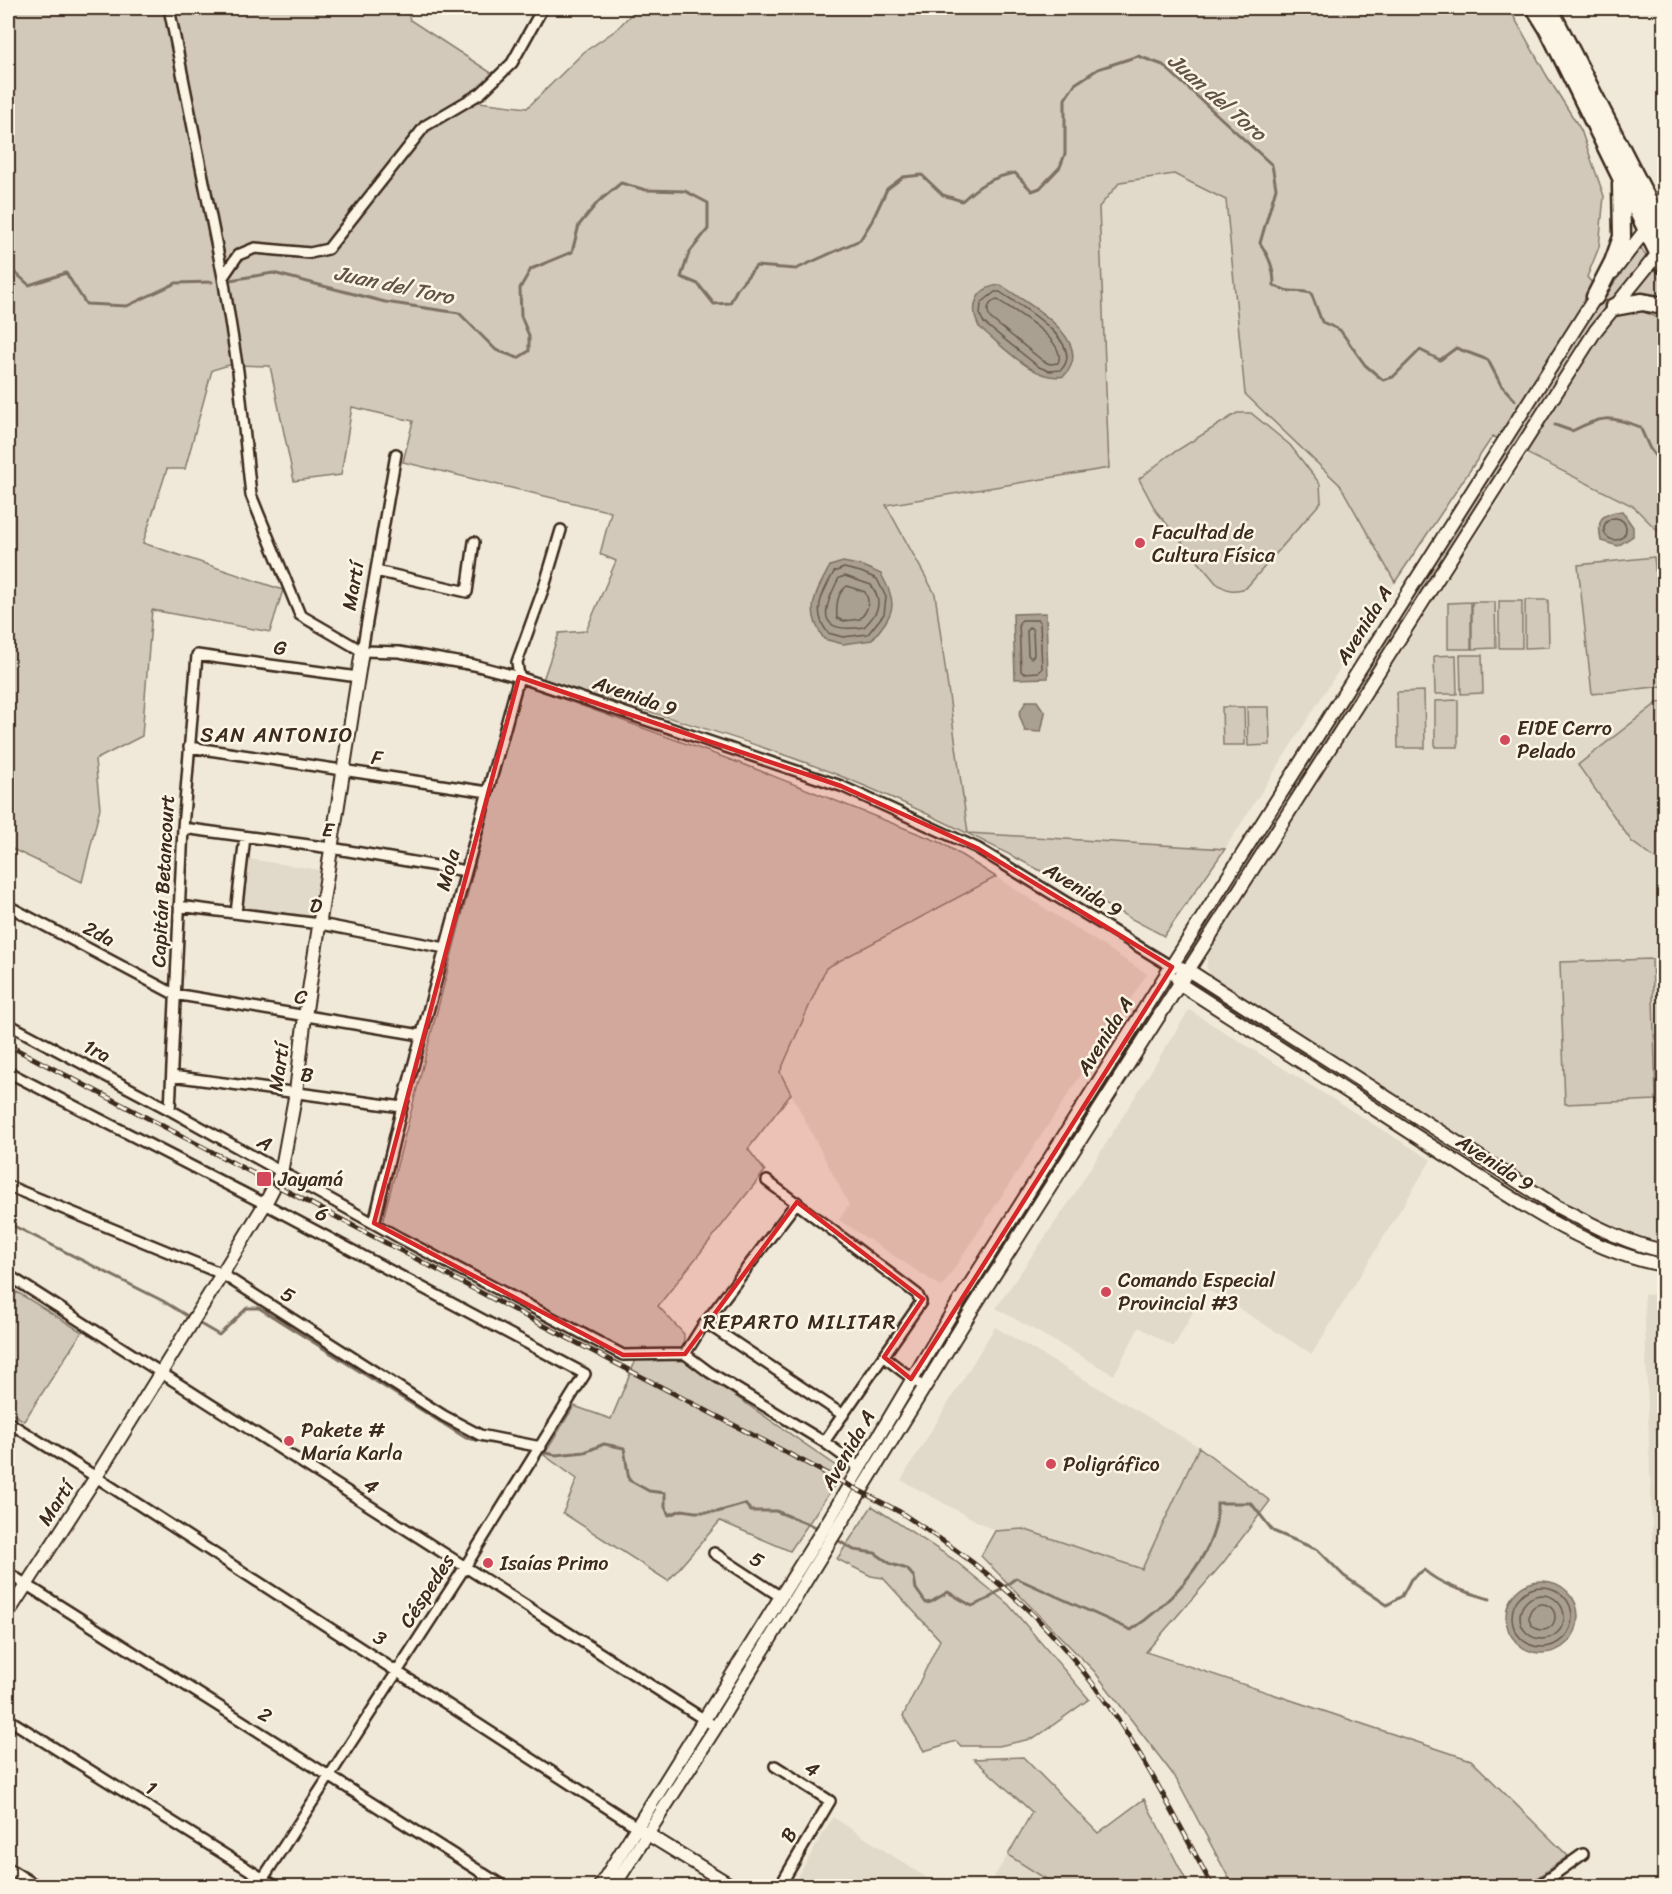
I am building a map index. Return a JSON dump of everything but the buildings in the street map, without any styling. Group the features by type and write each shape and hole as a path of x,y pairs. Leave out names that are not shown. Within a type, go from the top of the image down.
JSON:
{"highway":[{"path":"1535,8 1620,174 1652,221 1665,232"},
{"path":"1549,8 1652,221 1663,254"},
{"path":"1595,297 1613,262 1622,237 1623,208 1620,174"},
{"path":"1614,307 1642,302 1665,306"}],"main road":[{"name":"Avenida A","path":"642,1831 716,1727 829,1545 832,1527 860,1468 911,1378 1595,297 1652,221"},
{"name":"Avenida A","path":"600,1887 613,1881 705,1720 818,1538 832,1527 924,1387 1596,330 1663,254"},
{"name":"Martí","path":"8,1613 161,1373 265,1204 281,1173 296,1092 305,1016 362,651"},
{"path":"1265,819 1286,818"},
{"path":"1172,967 1180,984"},
{"name":"Avenida 9","path":"1172,967 1188,970 1556,1206 1610,1234 1665,1251"},
{"name":"Avenida 9","path":"1180,984 1533,1211 1605,1248 1650,1263 1665,1265"},
{"path":"1450,1157 1459,1143"},
{"name":"3","path":"642,1831 732,1887"}],"street":[{"name":"Avenida 9","path":"169,8 223,277 238,371 251,495 300,615 362,651 410,654 474,665 519,677 841,786 977,848 1172,967"},
{"path":"223,277 238,255 255,248 310,253 328,249 425,126 480,93 512,63 541,12 541,8"},
{"name":"Martí","path":"362,651 396,454"},
{"name":"Mola","path":"374,1223 421,1035 519,677 517,662 544,587 561,530"},
{"path":"376,571 467,592 474,542"},
{"name":"G","path":"197,655 358,677"},
{"name":"Capitán Betancourt","path":"170,1110 183,828 197,655"},
{"name":"F","path":"189,747 488,792"},
{"name":"E","path":"183,828 331,848 466,871"},
{"path":"236,913 245,837"},
{"name":"2da","path":"8,906 174,994"},
{"name":"D","path":"179,906 320,924 445,948"},
{"name":"C","path":"174,994 421,1035"},
{"name":"1ra","path":"8,1024 170,1110"},
{"name":"6","path":"8,1074 265,1204 585,1374"},
{"name":"B","path":"172,1076 402,1107"},
{"name":"A","path":"170,1110 281,1173 623,1355 685,1354"},
{"path":"767,1181 916,1294 921,1302 824,1442"},
{"name":"5","path":"8,1186 222,1274 444,1416 480,1435 541,1448"},
{"path":"797,1202 685,1354 709,1372 824,1442 860,1468"},
{"name":"4","path":"8,1275 716,1727"},
{"path":"706,1323 843,1415"},
{"path":"884,1358 924,1387"},
{"name":"Céspedes","path":"260,1882 465,1568 585,1374"},
{"name":"3","path":"8,1422 642,1831"},
{"name":"5","path":"714,1553 781,1597"},
{"name":"2","path":"8,1573 503,1887"},
{"name":"1","path":"8,1719 260,1882 275,1887"},
{"name":"4","path":"775,1766 830,1801"},
{"name":"B","path":"780,1887 830,1801"},
{"path":"1538,1887 1583,1854"},
{"path":"8,1868 37,1887"}],"highlighted area":[{"path":"519,677 841,786 977,848 1172,967 911,1379 884,1357 923,1299 797,1202 685,1354 623,1355 374,1223"}],"shaded area":[{"path":"8,8 406,8 410,20 499,78 479,102 527,108 584,52 616,30 637,8 1509,8 1547,76 1581,130 1604,196 1599,247 1587,277 1604,297 1640,246 1647,258 1619,314 1641,311 1664,320 1664,537 1633,506 1514,447 1291,796 1289,794 1510,445 1493,436 1395,582 1340,485 1245,394 1226,200 1174,174 1120,182 1099,207 1109,468 886,505 935,594 968,833 1225,849 1164,936 963,831 838,775 729,736 543,680 559,633 586,631 616,561 600,554 611,512 403,462 413,421 352,407 341,475 294,481 270,366 229,365 212,370 185,469 167,469 143,543 283,590 270,632 152,610 142,736 95,760 100,808 82,882 8,847"},
{"name":"Facultad de Cultura Física","path":"1174,174 1226,200 1245,394 1340,485 1395,582 1225,849 968,833 935,594 885,505 1109,468 1099,207 1120,182"},
{"path":"1657,265 1664,286 1664,301 1631,297"},
{"path":"1237,413 1251,413 1290,445 1320,484 1321,502 1246,588 1234,590 1216,583 1156,511 1139,479 1168,456"},
{"name":"EIDE Cerro Pelado","path":"1528,454 1633,506 1664,537 1664,1243 1598,1223 1246,1000 1211,976 1206,967 1208,954"},
{"path":"1654,557 1664,657 1664,686 1592,694 1578,565"},
{"path":"1525,600 1548,600 1549,647 1525,648"},
{"path":"1499,601 1522,601 1522,648 1499,648"},
{"path":"1471,602 1471,649 1448,649 1448,603"},
{"path":"1472,602 1495,602 1496,648 1472,649"},
{"path":"1456,655 1457,694 1435,694 1434,656"},
{"path":"1460,655 1482,655 1483,693 1461,694"},
{"path":"522,684 753,768 942,843 996,877 826,968 780,1072 791,1094 748,1149 765,1171 658,1306 684,1334 683,1360 844,1471 790,1551 720,1521 668,1581 563,1513 577,1479 544,1455 574,1406 611,1419 635,1362 381,1227"},
{"path":"1424,691 1425,748 1398,748 1397,692"},
{"path":"1458,700 1458,747 1435,747 1435,701"},
{"path":"1664,702 1664,865 1632,842 1578,765 1657,703"},
{"path":"1222,707 1244,707 1245,745 1223,745"},
{"path":"1247,707 1269,707 1270,745 1248,746"},
{"path":"249,859 320,870 313,917 242,908"},
{"path":"996,877 1147,974 942,1287 839,1220 849,1205 780,1072 826,968"},
{"path":"1652,959 1656,1100 1565,1104 1560,962"},
{"path":"1189,1010 1431,1160 1312,1354 1206,1288 1174,1347 1139,1327 1114,1375 996,1308 1070,1201"},
{"path":"17,1292 82,1332 24,1421 8,1411 8,1308"},
{"path":"1664,1294 1664,1615 1655,1615 1644,1295"},
{"name":"Poligráfico","path":"995,1327 1199,1447 1142,1570 1023,1530 995,1531 901,1480"},
{"path":"1199,1447 1270,1501 1223,1563 1146,1652 1471,1760 1568,1856 1525,1886 1233,1886 1175,1777 1094,1671 981,1556 995,1531 1023,1529 1142,1569"},
{"path":"872,1506 953,1559 1008,1604 1089,1699 1035,1738 999,1746 961,1746 956,1741 924,1751 903,1716 940,1640 883,1578 871,1576 837,1559"},
{"path":"1023,1757 1098,1833 1144,1799 1189,1886 1057,1886 1008,1855 1032,1812 974,1759"},
{"path":"833,1817 939,1886 792,1886"},
{"path":"1008,1855 1057,1886 988,1886"}],"water":[{"path":"1001,285 1041,312 1066,336 1072,349 1072,362 1064,376 1053,377 1030,368 979,327 975,312 977,299 986,289"},
{"path":"1622,511 1633,527 1633,536 1618,546 1601,541 1599,528 1601,519 1608,514"},
{"path":"843,562 863,566 881,574 887,585 892,609 872,640 843,644 824,639 814,619 814,602 820,585 830,566"},
{"path":"1046,613 1048,678 1015,679 1013,614"},
{"path":"1026,701 1037,701 1045,713 1041,732 1025,731 1019,714"},
{"path":"1542,1581 1562,1587 1572,1597 1578,1617 1572,1637 1562,1647 1542,1653 1522,1647 1512,1637 1506,1617 1512,1597 1522,1587"}],"waterway":[{"name":"Juan del Toro","path":"230,280 273,273 385,302 459,313 496,350 518,358 529,351 529,336 521,316 520,288 531,269 572,252 579,225 598,202 621,183 646,190 685,191 708,203 708,229 689,253 681,277 698,284 714,304 730,303 737,289 756,266 796,269 860,240 887,189 903,177 922,175 943,195 962,201 986,182 1015,173 1032,191 1040,188 1060,167 1065,154 1065,99 1075,84 1098,69 1138,56 1163,65 1272,165 1276,188 1260,243 1270,263 1274,285 1289,291 1311,293 1322,322 1340,330 1365,365 1383,380 1393,377 1420,350 1440,360 1456,348 1488,360 1501,385 1515,400"},
{"name":"Juan del Toro","path":"8,266 29,285 66,273 86,304 127,306 176,283 212,282"},
{"name":"Juan del Toro","path":"1555,425 1572,431 1591,422 1613,419 1640,427 1650,449 1664,468"},
{"path":"8,1223 163,1301 189,1317"},
{"path":"195,1321 219,1335 247,1308 259,1308 466,1438 534,1451"},
{"path":"540,1452 556,1455 585,1452 604,1444 624,1448 629,1480 649,1491 665,1493 665,1507 669,1515 682,1510 717,1512 745,1504 751,1511 776,1511 818,1528"},
{"path":"834,1538 854,1550 875,1553 891,1564 907,1569 914,1577 916,1589 926,1603 948,1592 972,1606 988,1599 1016,1578 1131,1630 1171,1597 1195,1569 1211,1538 1216,1522 1217,1503 1251,1503 1273,1531 1318,1550 1344,1576 1387,1605 1402,1596 1411,1579 1424,1570 1447,1584 1490,1599"}],"railway":[{"path":"8,1045 900,1512 944,1542 1013,1596 1074,1660 1101,1695 1149,1769 1212,1886"}],"place":[{"name":"Facultad de Cultura Física","path":"1140,543"},
{"name":"EIDE Cerro Pelado","path":"1505,740"},
{"name":"Jayamá","path":"264,1179"},
{"name":"Comando Especial Provincial #3","path":"1106,1292"},
{"name":"Pakete # María Karla","path":"289,1441"},
{"name":"Poligráfico","path":"1051,1464"},
{"name":"Isaías Primo","path":"488,1563"}],"district":[{"name":"SAN ANTONIO","path":"277,735"},
{"name":"REPARTO MILITAR","path":"800,1322"}]}
